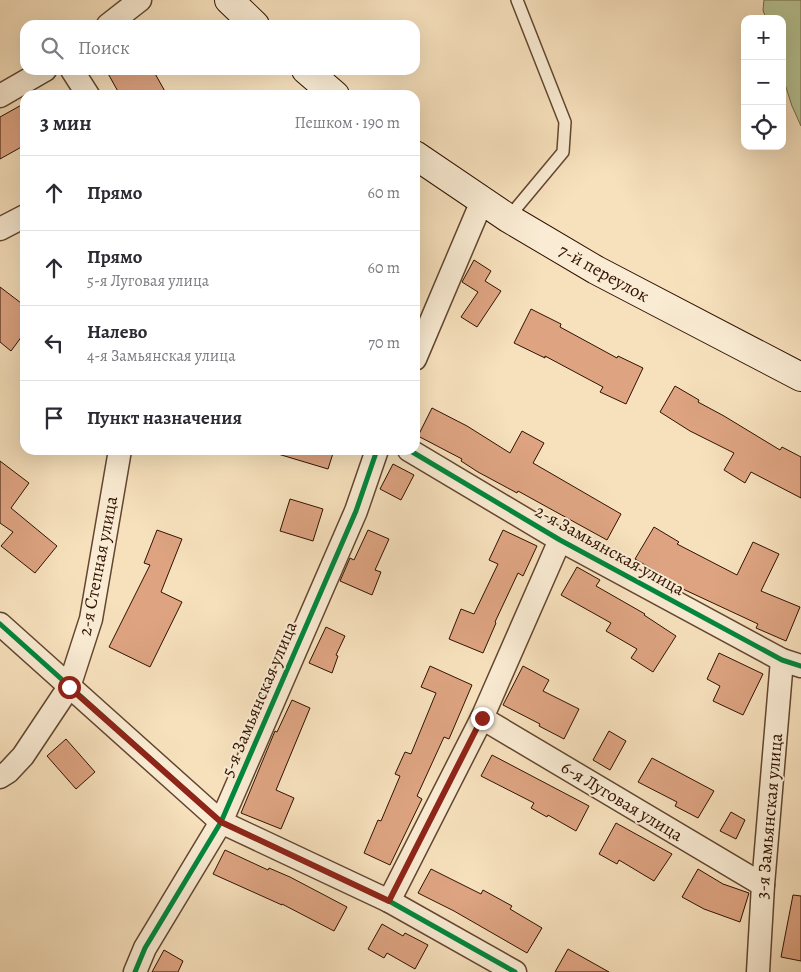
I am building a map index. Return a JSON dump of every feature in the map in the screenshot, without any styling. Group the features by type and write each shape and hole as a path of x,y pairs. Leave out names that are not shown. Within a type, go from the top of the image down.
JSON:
{"street":[{"path":"114,20 140,0"},
{"path":"229,0 250,20"},
{"path":"0,96 36,75"},
{"path":"75,75 85,90"},
{"path":"312,75 329,90"},
{"name":"7-й переулок","path":"420,158 508,218 596,270 801,377"},
{"path":"420,347 482,201"},
{"path":"0,229 20,219"},
{"name":"2-я Степная улица","path":"0,776 8,772 23,756 69,687 91,619 119,455"},
{"name":"5-я Замьянская улица","path":"135,972 145,948 221,822 356,511 375,455"},
{"name":"2-я Замьянская улица","path":"417,455 560,540 792,663"},
{"path":"389,901 482,718 560,540"},
{"path":"0,624 221,822 389,901 515,972"},
{"name":"3-я Замьянская улица","path":"758,972 763,885 792,663"},
{"name":"6-я Луговая улица","path":"482,718 763,885"}],"lane":[{"path":"508,218 563,152 566,122 517,0"}],"green space":[{"path":"764,0 801,0 801,126 786,87 786,15 765,15"}],"building":[{"path":"109,75 156,75 164,90 117,90"},
{"path":"20,106 20,148 0,159 0,117"},
{"path":"474,260 491,271 485,281 501,291 477,327 461,317 478,292 462,282"},
{"path":"0,287 20,302 20,339 11,351 0,342"},
{"path":"531,309 561,324 560,327 617,358 618,356 643,368 626,404 600,392 603,387 545,356 545,358 514,343"},
{"path":"675,386 699,400 698,402 780,450 782,447 801,457 801,498 751,472 745,483 724,470 734,453 690,431 660,412"},
{"path":"432,408 467,426 510,453 522,431 544,443 533,463 621,514 607,540 518,491 517,493 478,472 461,461 462,459 420,437 420,432"},
{"path":"281,455 332,455 328,469"},
{"path":"0,461 29,483 11,508 57,546 35,573 1,546 13,532 0,523"},
{"path":"393,464 414,475 401,500 380,489"},
{"path":"290,499 323,509 313,541 280,531"},
{"path":"654,527 679,542 677,544 737,575 753,542 779,554 761,591 800,607 786,641 756,628 758,624 670,583 671,580 635,559"},
{"path":"157,530 182,539 161,592 182,602 150,667 109,647 150,565 144,563"},
{"path":"368,530 389,539 375,570 381,572 372,595 340,581 350,558 354,560"},
{"path":"503,530 537,546 523,576 518,573 483,653 449,639 461,609 474,614 498,564 489,560"},
{"path":"577,567 600,580 596,586 645,614 676,636 653,672 631,658 637,649 606,631 611,623 561,595"},
{"path":"326,627 345,636 336,655 338,656 332,673 309,663"},
{"path":"719,653 763,674 743,715 713,701 720,686 707,679"},
{"path":"430,666 472,685 449,739 444,737 417,796 422,799 390,865 364,853 378,820 381,821 400,776 395,774 405,752 411,754 436,693 421,687"},
{"path":"523,666 549,680 543,691 579,709 564,739 503,705"},
{"path":"292,700 310,708 276,790 294,798 281,829 241,813 275,731 277,732"},
{"path":"609,731 626,741 610,770 593,760"},
{"path":"66,739 95,772 76,789 47,756"},
{"path":"492,755 589,806 576,831 548,815 547,817 531,808 534,803 481,776"},
{"path":"652,758 714,791 698,818 675,806 677,802 638,782"},
{"path":"731,812 745,820 736,839 720,831"},
{"path":"616,823 672,854 654,881 619,860 617,864 599,854"},
{"path":"225,850 268,870 269,868 290,877 347,907 334,931 282,904 213,874"},
{"path":"431,869 481,894 483,890 512,906 510,909 542,928 527,953 454,911 418,893"},
{"path":"698,869 723,884 749,893 740,922 704,909 682,897"},
{"path":"793,895 801,896 801,961 781,957"},
{"path":"382,924 403,936 405,933 428,945 415,969 387,953 384,958 368,949"},
{"path":"568,949 609,972 555,972"},
{"path":"164,950 183,961 178,972 152,972"}],"cycle path":[{"path":"135,972 145,948 221,822 356,511 375,455"},
{"path":"417,455 560,540 782,660 801,666"},
{"path":"0,624 221,822 389,901 515,972"}],"route":[{"path":"69,687 221,822 389,901 482,718"}]}
